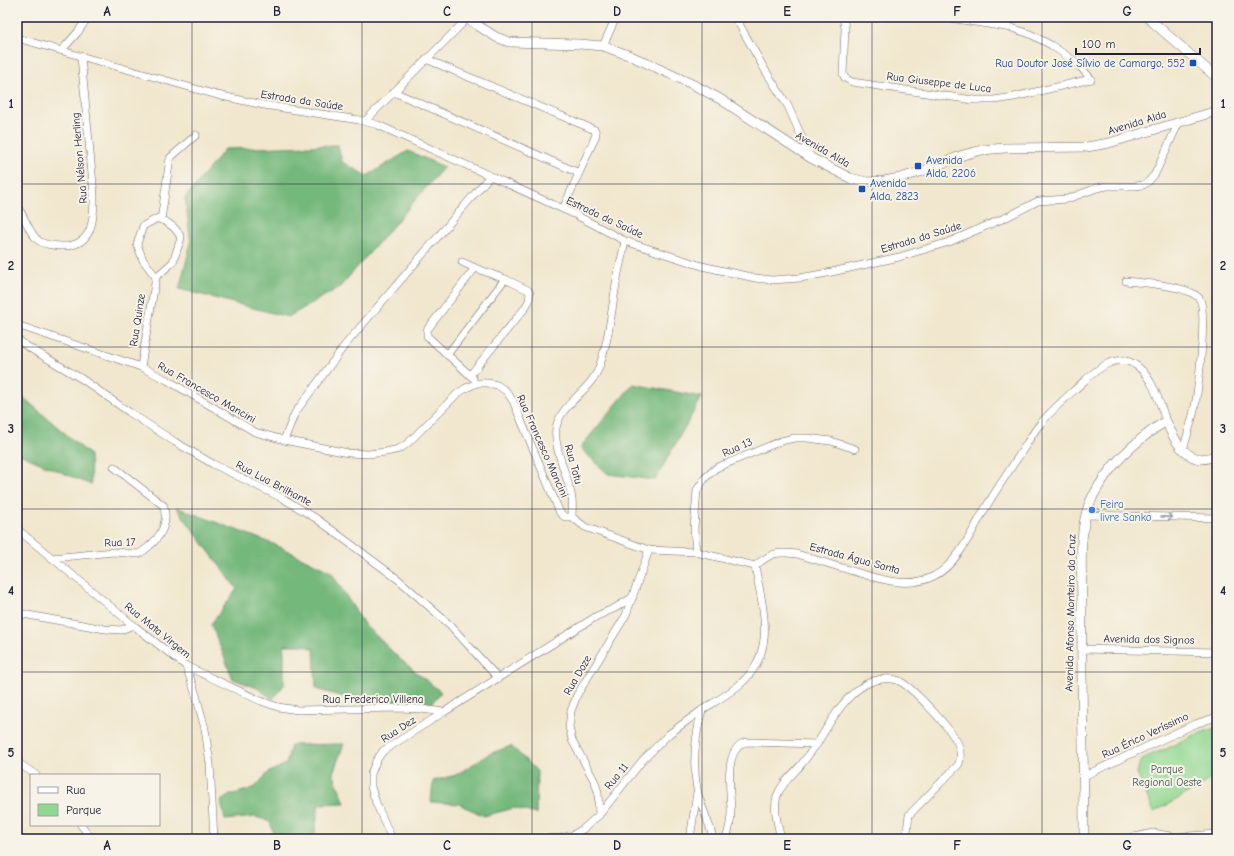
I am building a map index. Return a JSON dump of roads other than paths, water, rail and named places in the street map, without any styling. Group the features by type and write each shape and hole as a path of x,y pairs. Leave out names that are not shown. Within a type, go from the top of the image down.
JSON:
{"street":[{"path":"62,50 78,32 88,17"},
{"path":"603,46 616,17"},
{"path":"735,17 765,70 788,106 811,158"},
{"name":"Rua Giuseppe de Luca","path":"843,17 845,28 843,74 852,82 973,100 994,100 1014,97 1091,79 1076,63 1051,45 1030,34 1012,28 944,17"},
{"path":"888,17 944,17"},
{"path":"1147,17 1217,78"},
{"path":"365,121 466,18"},
{"name":"Avenida Alda","path":"466,18 496,37 509,42 603,46 631,56 714,95 811,158 850,178 867,182 884,182 918,173 963,155 982,150 1005,148 1087,147 1109,143 1216,112"},
{"name":"Estrada da Saúde","path":"17,38 217,95 264,105 365,121 378,125 563,209 625,241 702,266 755,278 772,280 834,272 899,257 949,242 1009,216 1038,201 1067,200 1097,188 1107,186 1136,186 1143,184 1149,181 1155,174 1179,122"},
{"name":"Rua Nélson Herling","path":"17,207 21,211 34,236 39,241 46,244 62,246 73,244 83,240 90,231 94,216 94,195 81,57"},
{"path":"426,59 595,130 596,135 563,209"},
{"path":"394,92 579,173"},
{"path":"161,220 170,158 196,135"},
{"path":"284,440 295,413 345,345 490,176"},
{"path":"158,218 178,231 181,238 178,252 173,262 156,278 143,260 137,244 143,226 158,218"},
{"name":"Rua Tatu","path":"572,517 572,498 556,440 556,428 560,417 566,408 590,382 597,372 602,356 625,241"},
{"path":"462,262 505,279 528,290 530,293 529,301 470,375"},
{"path":"475,268 427,330 427,336 477,383"},
{"name":"Rua Quinze","path":"141,367 156,278"},
{"path":"447,355 505,279"},
{"path":"1126,281 1148,283 1188,291 1199,298 1202,305 1203,318 1199,384 1195,408 1183,450"},
{"name":"Rua Francesco Mancini","path":"17,325 141,367 167,380 255,432 348,454 368,454 399,449 408,443 457,394 466,388 477,383 497,385 506,391 513,401 560,513 565,517 572,517"},
{"name":"Rua Lua Brilhante","path":"17,339 82,379 175,442 213,464 284,499 317,519 399,580 450,625 498,678"},
{"name":"Estrada Água Santa","path":"755,566 768,556 775,553 784,552 797,554 883,580 902,583 920,582 935,576 948,567 960,552 1000,484 1040,424 1103,365 1115,361 1126,360 1136,365 1145,373 1154,390 1172,436 1178,446 1191,456 1197,458 1217,455"},
{"name":"Avenida Afonso Monteiro da Cruz","path":"1084,839 1082,548 1086,515 1092,496 1113,467 1152,430 1166,421"},
{"name":"Rua 13","path":"696,552 694,508 697,490 705,478 716,468 781,441 794,438 831,441 855,449"},
{"name":"Rua 17","path":"52,558 114,552 139,554 153,544 161,533 165,519 164,506 114,467"},
{"path":"1086,515 1217,518"},
{"path":"572,517 585,527 649,550 696,552 755,566 765,620 765,639 760,657 752,671 738,686 702,710 696,733 694,751 697,790 690,839"},
{"name":"Rua Mata Virgem","path":"17,529 133,625 186,666 196,695 205,729 210,764 214,839"},
{"name":"Rua Doze","path":"599,815 598,796 595,782 572,740 569,727 571,711 577,695 626,616 649,550"},
{"path":"444,712 597,616 615,608 633,597"},
{"path":"17,613 105,629 121,630 133,625"},
{"name":"Avenida dos Signos","path":"1082,649 1217,652"},
{"name":"Rua Frederico Villena","path":"186,666 261,701 278,707 298,710 400,708 444,712"},
{"path":"781,839 776,816 776,797 779,790 817,744 836,712 860,689 873,681 886,679 897,680 908,686 920,697 958,742 961,757 959,764 909,816 906,839"},
{"name":"Rua 11","path":"542,839 561,838 573,835 583,828 599,815 642,761 669,734 702,710"},
{"name":"Rua Dez","path":"392,839 376,803 371,787 371,774 376,761 383,751 444,712"},
{"name":"Rua Érico Veríssimo","path":"1084,776 1195,724 1217,717"},
{"path":"726,839 731,811 729,775 735,751 743,743 752,742 817,744"},
{"path":"17,762 35,774"},
{"path":"697,790 713,839"},
{"path":"82,826 92,839"},
{"path":"1125,839 1153,833 1176,838 1217,834"}],"place":[{"name":"Rua Doutor José Sílvio de Camargo, 552","path":"1193,63"},
{"name":"Avenida Alda, 2206","path":"918,166"},
{"name":"Avenida Alda, 2823","path":"862,189"},
{"name":"Feira livre Sanko","path":"1092,510"}],"park label":[{"name":"Parque Regional Oeste","path":"1167,775"}]}
